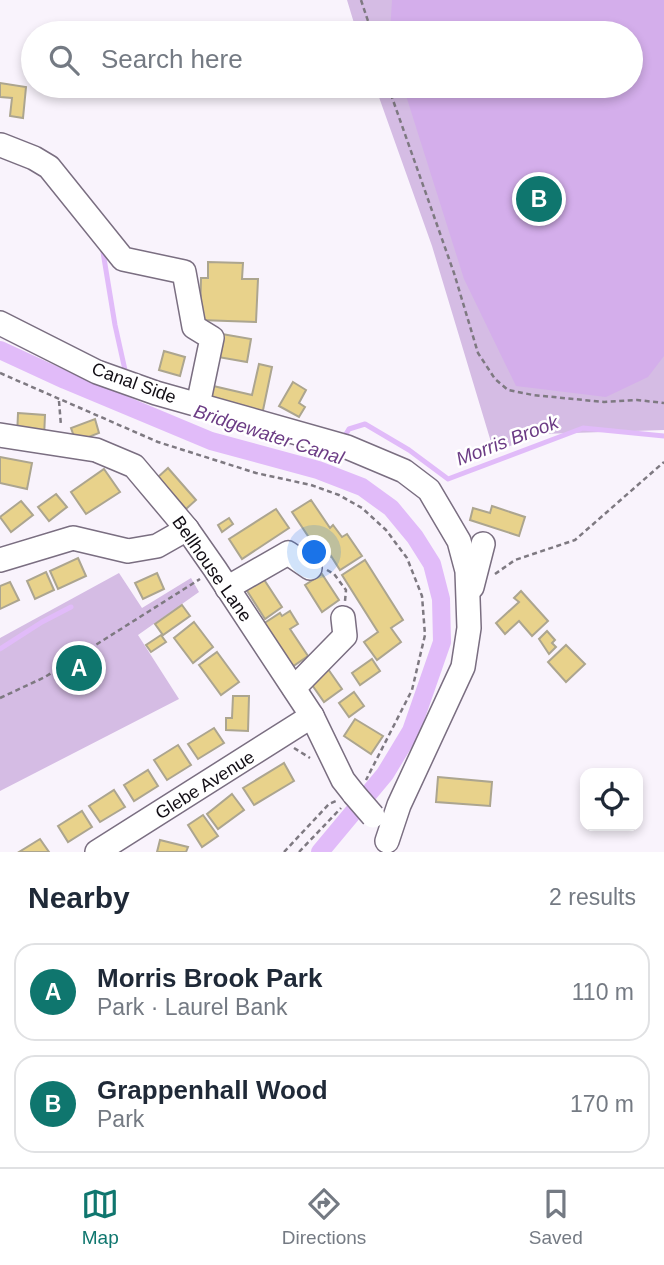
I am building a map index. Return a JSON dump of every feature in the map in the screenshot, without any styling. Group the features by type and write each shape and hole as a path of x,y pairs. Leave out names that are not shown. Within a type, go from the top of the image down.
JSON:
{"street":[{"path":"0,144 49,167 124,259 184,272 194,327 212,338 198,405"},
{"name":"Canal Side","path":"0,323 97,372 156,393 347,447 404,471 429,490 459,541 470,593 469,628 463,667 399,805 390,846"},
{"name":"Bellhouse Lane","path":"0,435 96,450 134,466 187,529 221,578 312,716 344,780 373,816 390,846"},
{"path":"0,560 73,538 128,551 158,546 187,529"},
{"path":"470,593 483,544"},
{"path":"221,578 288,553 310,568"},
{"path":"294,688 345,636 343,618"},
{"name":"Glebe Avenue","path":"97,852 134,841 312,716"}],"path":[{"path":"361,0 368,21"},
{"path":"392,98 454,273 478,353 495,379 508,390 533,395 604,402 637,400 664,403"},
{"path":"0,373 158,442 256,473 311,485 339,495 362,508 386,530 407,558 422,596 425,635 412,690 369,774 329,804 284,852"},
{"path":"59,401 62,443"},
{"path":"470,593 515,560 575,540 664,462"},
{"path":"310,568 324,568 334,574 346,590 343,618"},
{"path":"0,698 45,677 221,578"},
{"path":"299,852 309,840 300,834"}],"shaded area":[{"path":"347,0 664,0 664,430 542,434 494,452 432,246 379,98 643,98 643,21 353,21"},
{"path":"392,0 664,0 664,356 648,377 606,397 516,386 464,279 407,98 643,98 643,21 391,21"},
{"path":"119,573 142,608 191,578 199,592 138,635 179,699 0,791 0,638"}],"building":[{"path":"0,83 21,86 21,98 25,98 23,118 10,116 12,98 0,97"},
{"path":"208,262 243,263 242,279 258,279 256,322 200,320 201,278 208,278"},
{"path":"222,334 251,339 247,362 218,357"},
{"path":"164,351 185,357 180,376 159,370"},
{"path":"259,364 272,367 262,415 205,403 209,385 252,395"},
{"path":"293,382 306,390 299,403 305,407 299,417 279,406"},
{"path":"18,413 45,415 44,438 17,437"},
{"path":"95,419 99,433 76,442 71,428"},
{"path":"0,457 32,463 27,489 0,483"},
{"path":"168,468 196,500 186,509 158,477"},
{"path":"104,469 120,492 86,514 71,492"},
{"path":"56,494 67,507 49,521 38,507"},
{"path":"311,500 330,528 333,525 342,537 347,534 362,556 340,570 331,556 327,559 315,540 312,542 292,512"},
{"path":"21,501 33,515 11,532 0,517"},
{"path":"492,506 525,517 519,536 470,520 473,508 490,513"},
{"path":"276,509 289,528 242,559 229,539"},
{"path":"229,518 233,524 222,532 218,525"},
{"path":"78,558 86,576 58,589 50,571"},
{"path":"365,560 403,620 391,628 401,642 377,660 364,642 378,632 342,575"},
{"path":"46,572 54,590 35,599 27,581"},
{"path":"157,573 164,589 143,599 135,583"},
{"path":"322,574 339,600 322,612 305,585"},
{"path":"261,575 282,607 265,619 244,586"},
{"path":"10,582 19,600 0,609 0,586"},
{"path":"521,591 548,621 532,636 519,621 505,634 496,623 519,602 514,598"},
{"path":"182,605 190,616 163,635 155,624"},
{"path":"290,611 298,624 290,629 308,656 292,667 263,624 280,613 282,616"},
{"path":"194,622 213,647 193,663 174,638"},
{"path":"547,631 555,640 552,643 556,647 549,654 539,639"},
{"path":"161,635 166,642 151,652 146,645"},
{"path":"566,645 585,664 566,682 548,662"},
{"path":"217,652 239,682 221,695 199,665"},
{"path":"372,659 380,671 360,685 352,673"},
{"path":"328,669 342,689 324,702 310,682"},
{"path":"354,692 364,706 349,717 339,703"},
{"path":"233,696 249,696 248,731 226,730 226,718 232,718"},
{"path":"355,719 383,736 371,754 344,736"},
{"path":"214,728 224,743 198,759 188,744"},
{"path":"178,745 191,765 167,780 154,760"},
{"path":"284,763 294,781 254,805 243,788"},
{"path":"148,770 158,786 134,801 124,785"},
{"path":"438,777 492,782 490,806 436,802"},
{"path":"114,790 125,807 100,822 89,806"},
{"path":"232,794 244,810 218,829 207,814"},
{"path":"82,811 92,827 68,842 58,826"},
{"path":"203,815 218,836 202,847 188,825"},
{"path":"40,839 49,852 19,852"},
{"path":"160,840 188,847 186,852 157,852"}],"waterway":[{"path":"102,246 125,370"},
{"name":"Bridgewater Canal","path":"0,350 211,441 318,470 362,487 391,508 415,537 432,564 441,599 442,642 411,731 385,774 320,852"},
{"name":"Morris Brook","path":"343,439 349,429 365,424 409,450 448,479 583,428 664,436"},
{"path":"0,649 71,607"}],"place":[{"name":"Grappenhall Wood","path":"539,199"},
{"name":"Morris Brook Park","path":"79,668"}]}
